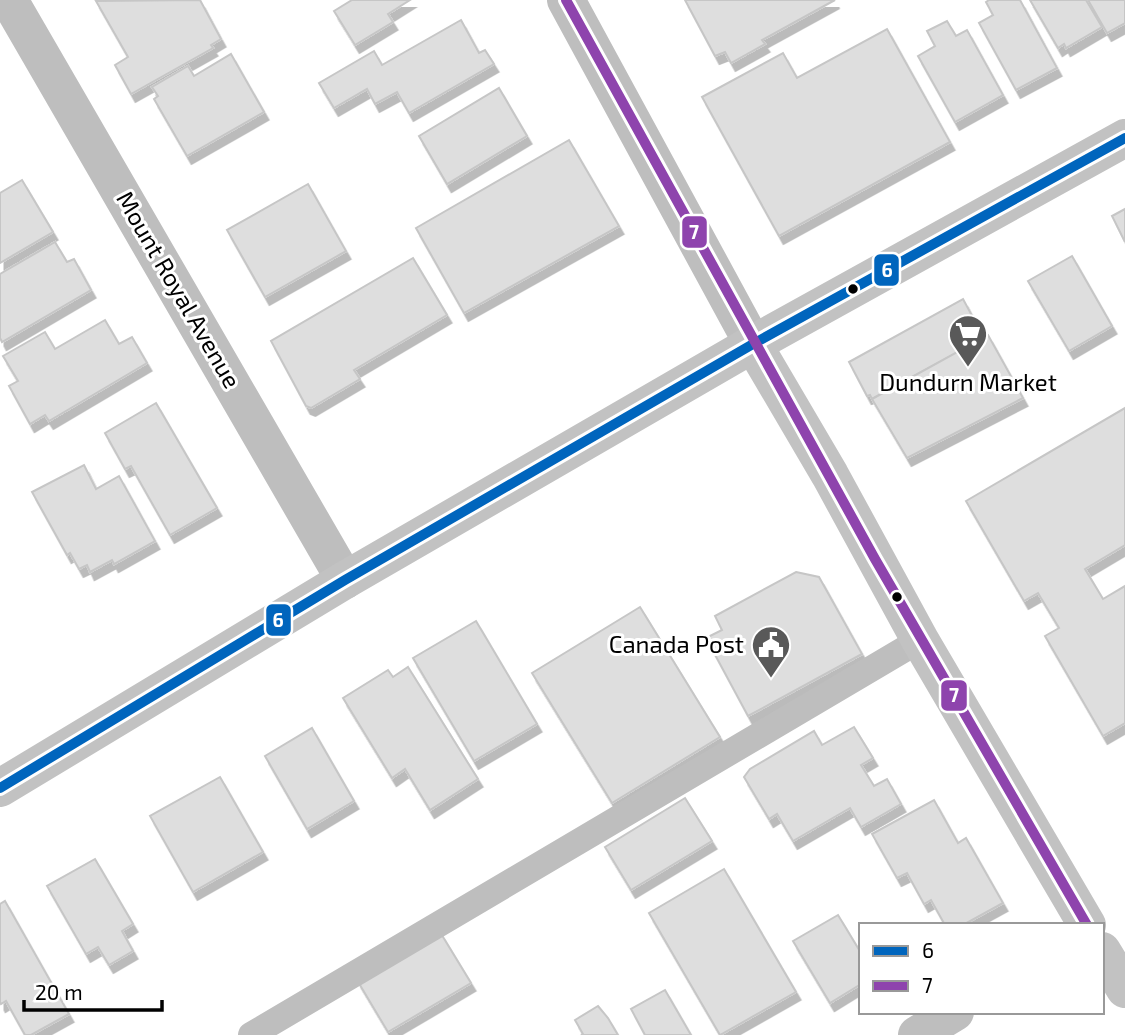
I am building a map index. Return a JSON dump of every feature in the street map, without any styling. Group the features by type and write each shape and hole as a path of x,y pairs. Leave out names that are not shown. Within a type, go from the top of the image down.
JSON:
{"main road":[{"path":"0,788 345,580 753,344 1125,138"},
{"path":"753,344 830,475 920,640 1086,923"},
{"path":"1104,954 1125,989"}],"street":[{"name":"Mount Royal Avenue","path":"9,0 345,580"},
{"path":"566,0 753,344"},
{"path":"917,1035 952,1014"}],"lane":[{"path":"251,1035 920,640"}],"building":[{"path":"200,0 221,39 211,45 213,48 131,94 115,65 128,57 96,1"},
{"path":"352,0 410,0 388,14 393,22 355,45 334,11"},
{"path":"685,0 835,0 762,40 765,44 731,63 725,52 715,56"},
{"path":"1020,0 1057,68 1016,90 979,23 993,15 986,2"},
{"path":"1030,0 1086,0 1102,27 1066,48 1064,44 1058,48"},
{"path":"1088,0 1125,0 1125,23 1107,33"},
{"path":"461,20 479,53 485,50 494,64 409,113 397,92 375,104 367,89 334,108 319,83 374,51 382,65"},
{"path":"947,21 956,36 967,30 1003,95 955,122 918,56 935,46 927,31"},
{"path":"887,29 950,142 779,236 702,97 783,53 797,78"},
{"path":"231,54 264,112 187,156 154,99 158,96 152,87 188,66 194,76"},
{"path":"499,88 527,136 447,184 419,136"},
{"path":"569,140 619,226 464,313 416,228"},
{"path":"22,180 53,232 0,263 0,193"},
{"path":"308,184 346,251 265,297 227,230"},
{"path":"1125,209 1125,242 1112,216"},
{"path":"55,242 67,262 74,259 91,290 2,342 0,274"},
{"path":"1072,256 1112,326 1069,351 1028,281"},
{"path":"413,258 447,315 354,370 360,379 311,408 306,406 271,341"},
{"path":"963,299 984,338 872,399 870,395 867,396 849,362"},
{"path":"105,320 119,344 132,337 147,363 49,421 45,415 30,424 9,386 18,381 3,356 45,332 55,349"},
{"name":"Dundurn Market","path":"988,335 1023,398 907,458 872,399"},
{"path":"156,403 217,508 170,535 131,466 125,469 105,433"},
{"path":"1125,408 1125,545 1085,569 1103,599 1125,586 1125,723 1103,736 1045,636 1059,628 1038,593 1024,601 966,501"},
{"path":"84,465 96,489 119,476 155,541 114,564 112,560 90,572 87,565 79,569 70,553 67,555 32,492"},
{"path":"796,572 819,577 862,654 748,716 706,638 722,630 715,616"},
{"path":"640,607 720,737 612,803 532,673"},
{"path":"476,621 537,724 474,761 413,658"},
{"path":"408,667 478,779 430,810 405,769 392,778 343,698 388,670 393,677"},
{"path":"854,727 873,758 861,765 874,786 887,779 901,804 861,827 850,808 793,841 777,814 769,819 744,777 750,769 814,731 822,745"},
{"path":"312,728 354,801 307,829 265,756"},
{"path":"220,777 263,852 193,892 150,816"},
{"path":"685,798 712,841 631,890 605,847"},
{"path":"934,800 958,843 966,838 1003,903 967,923 944,923 931,900 924,904 907,873 897,878 872,834"},
{"path":"95,859 133,924 122,931 133,951 109,965 98,947 86,954 47,886"},
{"path":"724,869 796,992 720,1035 649,913"},
{"path":"5,901 69,1014 31,1035 25,1035 6,1001 1,1004 0,1002 0,904"},
{"path":"838,915 859,950 859,985 830,1003 793,941"},
{"path":"440,932 471,983 388,1032 357,980"},
{"path":"665,990 691,1035 645,1035 631,1009"},
{"path":"598,1006 618,1035 581,1035 583,1034 575,1020"}],"transit line":[{"name":"7","path":"566,0 875,559 1086,923"},
{"name":"6","path":"0,788 345,580 753,344 1125,138"}],"place":[{"name":"Dundurn Market","path":"968,368"},
{"name":"Canada Post","path":"771,679"}]}
